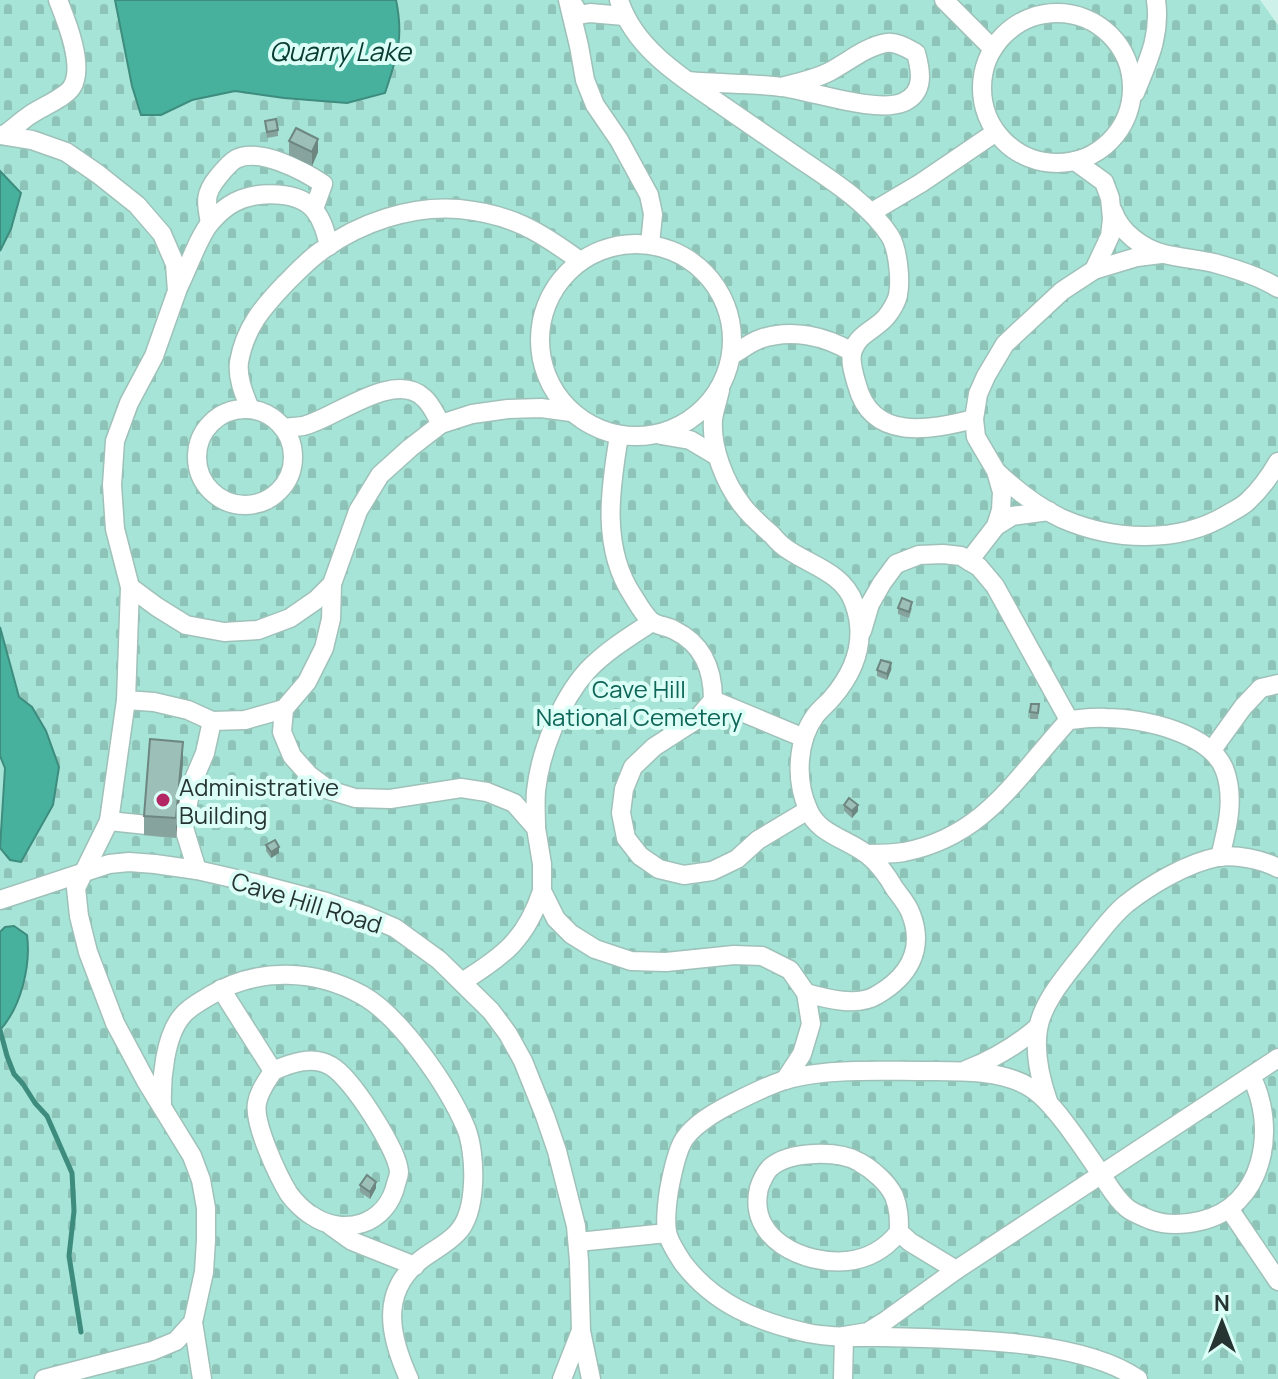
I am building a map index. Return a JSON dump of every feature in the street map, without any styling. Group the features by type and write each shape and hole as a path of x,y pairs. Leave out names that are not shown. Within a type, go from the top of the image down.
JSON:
{"street":[{"path":"2,135 71,88 76,75 75,56 58,0"},
{"path":"944,0 993,49"},
{"path":"1132,99 1131,73 1122,50 1105,30 1083,17 1058,13 1033,17 1010,29 993,49 984,69 982,91 986,113 996,132 1012,148 1031,158 1053,163 1075,161 1096,152 1113,138 1125,120 1153,50 1158,18 1156,0"},
{"path":"572,5 590,13 621,8 643,43 686,81 830,179 872,212 892,239 899,267 898,297 887,318 861,338 852,352 852,370 860,398 877,419 897,427 935,428 974,419"},
{"path":"572,5 585,80 595,105 619,140 649,195 653,214 650,244"},
{"path":"686,81 780,87 884,106 905,101 917,90 921,73 916,53 889,42 867,50 830,72 780,87"},
{"path":"872,212 996,132"},
{"path":"2,135 32,140 66,152 137,205 162,234 175,264 177,291"},
{"path":"210,223 206,200 211,186 236,159 250,156 295,168 323,184 314,209"},
{"path":"1075,161 1104,182 1116,218 1124,231 1161,254"},
{"path":"202,1379 193,1322 204,1272 206,1240 206,1208 201,1180 192,1156 115,1023 88,952 76,888 109,821 126,700 130,587 115,529 112,485 115,441 129,403 154,356 177,291 210,223 234,203 253,196 292,196 314,209 329,246"},
{"path":"1094,270 1110,236 1110,198"},
{"path":"250,409 241,385 239,365 247,332 267,303 320,251 389,216 422,209 486,213 518,222 580,261"},
{"path":"717,456 690,440 658,435 619,436 593,427 571,412 553,390 542,363 539,335 545,306 559,281 580,261 602,250 626,244 650,244 680,254 704,271 723,296 732,324 732,355 713,422 717,456 742,506 788,551 833,575 851,592 861,633"},
{"path":"969,561 996,526 1002,492 996,471 976,437 974,419 978,394 1005,344 1062,291 1094,270 1137,257 1161,254 1214,263 1247,273 1278,288"},
{"path":"732,355 759,339 783,334 820,338 852,352"},
{"path":"284,428 303,426 361,399 395,390 423,396 441,424"},
{"path":"658,435 693,418 720,390"},
{"path":"126,700 154,702 188,710 212,721 245,720 284,709 307,682 324,648 331,619 332,584 358,511 380,475 441,424 472,414 508,409 541,408 571,412"},
{"path":"250,409 274,418 284,428 294,458 282,488 269,499 254,504 237,504 222,499 209,489 197,459 199,443 207,428 219,417 233,410 250,409"},
{"path":"619,436 610,512 622,580 652,622 675,630 695,645 707,661 713,680 713,700 696,720 654,747 633,767 624,789 621,813 626,838 640,856 659,869 684,875 712,871 737,859 758,840 808,810"},
{"path":"996,471 1012,487 1060,518 1134,537 1193,530 1217,521 1246,503 1268,479 1278,462"},
{"path":"996,526 1012,516 1049,511"},
{"path":"806,993 826,999 872,998 893,986 906,972 914,954 917,934 911,912 884,872 867,854 821,828 808,810 799,761 804,738 815,716 833,698 856,659 870,604 896,564 919,555 943,554 961,556 979,567 995,586 1069,720"},
{"path":"130,587 186,625 224,632 258,630 290,618 332,584"},
{"path":"462,982 504,953 521,936 535,912 542,891 536,791 553,727 568,698 586,673 607,652 652,622"},
{"path":"1212,750 1261,688 1278,684"},
{"path":"713,700 804,738"},
{"path":"284,709 282,732 292,756 309,775 329,790 355,798 390,799 461,788 487,792 514,803 536,828"},
{"path":"867,854 902,853 937,843 975,822 1002,797 1069,720 1107,718 1145,723 1185,734 1212,750 1225,770 1230,801 1220,857"},
{"path":"197,870 184,828 191,786 205,753 212,721"},
{"path":"109,821 184,828"},
{"path":"1049,1103 1039,1074 1038,1027 1050,999 1072,968 1124,906 1155,884 1186,868 1220,857 1238,857 1278,868"},
{"name":"Cave Hill Road","path":"0,900 109,864 129,862 197,870 326,902 367,916 395,928 439,960 491,1011 508,1034 523,1061 557,1151 576,1226 581,1331 591,1379"},
{"path":"542,891 556,919 571,934 595,949 631,961 762,956 790,970 806,993 811,1024 802,1054 785,1080"},
{"path":"162,1106 161,1087 173,1031 182,1015 221,989 274,974 304,975 336,984 383,1009 418,1050 454,1103 473,1152 470,1207 460,1231 415,1266 394,1299 391,1322 397,1352 409,1379"},
{"path":"221,989 273,1071"},
{"path":"963,1071 993,1060 1038,1027"},
{"path":"844,1336 868,1332 956,1270 1278,1058"},
{"path":"331,1226 356,1226 377,1217 393,1199 399,1172 391,1148 352,1084 331,1065 308,1060 291,1063 273,1071 257,1104 257,1121 290,1196 309,1215 352,1241 415,1266"},
{"path":"1138,1379 1086,1357 1037,1347 976,1339 810,1333 758,1319 727,1304 697,1281 677,1255 667,1233 669,1190 683,1141 712,1113 785,1080 869,1070 987,1074 1029,1087 1049,1103 1113,1193 1128,1209 1161,1223 1194,1223 1215,1218 1246,1197 1267,1150 1265,1105 1251,1076"},
{"path":"899,1232 889,1245 847,1261 822,1260 800,1254 780,1245 765,1231 757,1209 760,1186 771,1167 791,1157 835,1154 858,1161 879,1177 893,1194 899,1212 899,1232 956,1270"},
{"path":"1230,1210 1278,1281"},
{"path":"578,1242 667,1233"},
{"path":"44,1379 152,1351 176,1341 193,1322"},
{"path":"562,1379 581,1331"},
{"path":"843,1379 844,1336"}],"green space":[{"name":"Cave Hill National Cemetery","path":"0,0 1260,0 1278,25 1278,1379 0,1379"}],"water":[{"name":"Quarry Lake","path":"115,0 396,0 398,47 385,93 347,103 235,91 192,100 161,115 141,115"},
{"path":"0,171 21,193 11,229 0,251"},
{"path":"0,627 19,697 32,707 46,731 59,767 53,805 21,862 10,860 0,848 5,768 0,756"},
{"path":"14,926 27,935 28,947 19,998 0,1030 0,932 5,927"}],"building":[{"path":"276,119 278,130 267,132 265,121"},
{"path":"296,128 318,139 312,152 289,141"},
{"path":"902,598 912,602 909,612 898,608"},
{"path":"881,660 891,663 887,674 877,670"},
{"path":"1031,704 1039,704 1038,713 1030,712"},
{"name":"Administrative Building","path":"150,739 183,742 176,818 144,816"},
{"path":"849,798 858,805 852,811 844,805"},
{"path":"275,840 279,847 271,852 266,845"},
{"path":"367,1175 376,1182 370,1192 360,1185"}],"waterway":[{"path":"0,1030 14,1074 47,1116 72,1173 74,1211 69,1256 81,1332"}],"place":[{"name":"Administrative Building","path":"163,800"}]}
